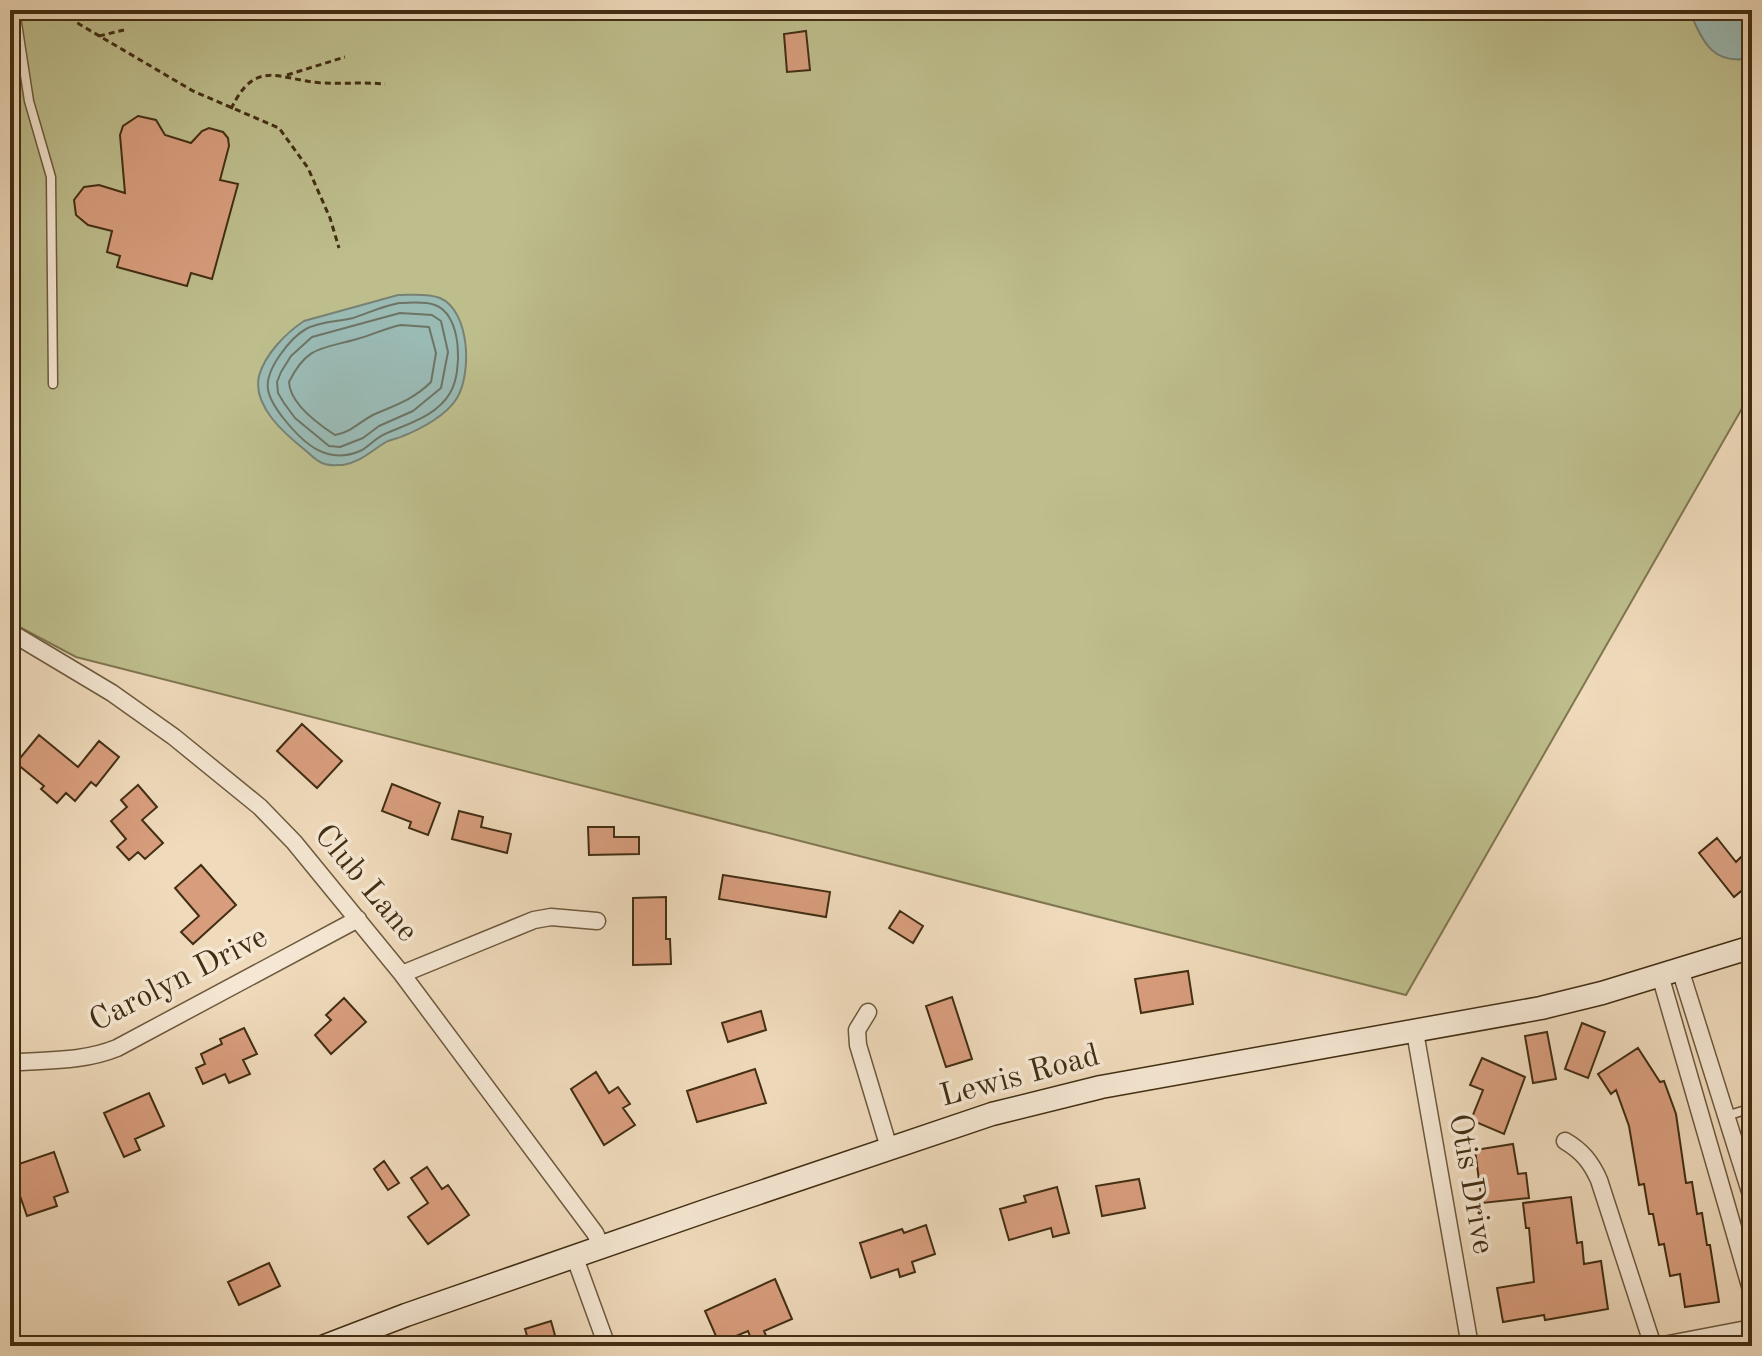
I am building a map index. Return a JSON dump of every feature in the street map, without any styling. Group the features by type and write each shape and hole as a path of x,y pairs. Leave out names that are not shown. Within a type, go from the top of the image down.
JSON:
{"street":[{"name":"Club Lane","path":"10,632 112,693 199,757 269,816 402,974 595,1233 602,1248"},
{"path":"402,974 534,920 551,917 597,921"},
{"name":"Carolyn Drive","path":"18,1062 78,1059 117,1048 358,919"},
{"name":"Lewis Road","path":"325,1346 889,1148 1006,1110 1101,1087 1541,1008 1752,947"},
{"path":"1670,972 1726,1116 1752,1198"},
{"path":"1670,972 1752,1293"},
{"path":"868,1012 857,1030 858,1045 889,1148"},
{"path":"1752,1012 1752,1028"},
{"name":"Otis Drive","path":"1415,1032 1470,1346"},
{"path":"1565,1141 1581,1151 1593,1165 1655,1346 1752,1328"},
{"path":"575,1258 607,1346"}],"lane":[{"path":"15,10 29,101 51,177 53,384"},
{"path":"1726,1116 1752,1108"}],"path":[{"path":"62,10 99,36 193,91 279,128 293,145 321,195 339,248"},
{"path":"99,36 124,30"},
{"path":"287,75 345,57"},
{"path":"231,109 248,82 271,75 287,75 320,83 385,84"}],"green space":[{"path":"10,10 1752,10 1752,391 1406,995 76,657 10,622"}],"water":[{"path":"1689,10 1752,10 1752,58 1738,60 1718,55 1699,32"},
{"path":"398,295 425,295 440,298 450,305 463,329 466,359 462,387 447,410 433,421 386,442 355,461 343,465 322,463 288,436 265,408 258,387 262,368 277,345 304,321"}],"building":[{"path":"806,31 810,70 787,72 784,34"},
{"path":"138,116 156,120 165,135 191,143 209,128 223,132 228,138 229,146 220,180 238,184 212,279 191,273 187,286 117,267 120,256 107,252 112,231 88,225 76,215 74,200 84,187 99,185 125,193 120,135 123,126"},
{"path":"302,724 342,761 317,788 277,751"},
{"path":"39,735 78,767 99,741 119,757 96,786 91,782 75,801 66,793 57,803 41,789 44,786 16,763"},
{"path":"392,784 440,803 428,835 409,828 411,822 382,811"},
{"path":"138,785 157,807 142,820 163,843 145,859 138,852 129,860 117,847 126,839 111,821 127,807 121,800"},
{"path":"459,811 483,817 481,827 511,834 507,853 452,839"},
{"path":"588,827 614,827 614,837 639,837 639,854 589,855"},
{"path":"1717,838 1736,862 1741,857 1751,868 1745,873 1752,882 1734,897 1699,853"},
{"path":"201,865 236,905 193,944 181,932 199,916 175,888"},
{"path":"723,875 830,892 826,917 719,899"},
{"path":"666,897 666,939 670,939 671,964 633,965 633,898"},
{"path":"900,911 923,926 913,943 889,928"},
{"path":"1188,971 1193,1004 1141,1013 1135,979"},
{"path":"952,997 972,1059 946,1067 926,1006"},
{"path":"344,998 366,1022 331,1054 315,1035 331,1020 326,1015"},
{"path":"761,1011 766,1030 728,1042 722,1023"},
{"path":"1582,1023 1605,1032 1588,1078 1565,1069"},
{"path":"244,1028 257,1054 243,1060 250,1074 229,1083 225,1074 203,1084 196,1068 205,1064 201,1054 222,1044 220,1039"},
{"path":"1547,1032 1556,1079 1533,1083 1525,1036"},
{"path":"1638,1048 1660,1082 1664,1081 1676,1114 1686,1183 1692,1182 1697,1214 1702,1213 1719,1302 1685,1307 1680,1274 1670,1276 1664,1244 1659,1245 1653,1214 1649,1214 1644,1184 1639,1185 1629,1126 1616,1090 1611,1094 1598,1074"},
{"path":"1482,1058 1525,1077 1504,1134 1471,1120 1483,1090 1470,1085"},
{"path":"755,1069 766,1103 697,1122 687,1091"},
{"path":"596,1072 609,1093 618,1087 630,1104 623,1108 635,1125 604,1145 571,1089"},
{"path":"149,1093 164,1126 135,1139 140,1150 124,1157 104,1113"},
{"path":"1513,1144 1518,1174 1526,1173 1529,1198 1482,1203 1475,1150"},
{"path":"54,1152 68,1192 54,1197 57,1206 27,1216 10,1167"},
{"path":"384,1161 399,1183 388,1190 374,1169"},
{"path":"427,1167 442,1189 448,1185 469,1215 428,1244 408,1217 428,1203 411,1178"},
{"path":"1139,1179 1145,1208 1102,1216 1096,1186"},
{"path":"1057,1187 1069,1233 1053,1237 1051,1228 1009,1240 1000,1209 1026,1202 1024,1196"},
{"path":"1571,1197 1577,1243 1582,1242 1584,1264 1601,1261 1608,1309 1545,1320 1544,1315 1503,1322 1497,1288 1534,1282 1529,1228 1526,1228 1523,1203"},
{"path":"926,1225 935,1254 912,1262 915,1272 900,1277 898,1269 871,1278 860,1243 902,1229 904,1233"},
{"path":"269,1263 280,1286 239,1305 228,1282"},
{"path":"775,1279 792,1319 764,1331 767,1338 753,1344 748,1331 719,1343 705,1311"},
{"path":"551,1321 558,1346 530,1346 525,1329"}]}
